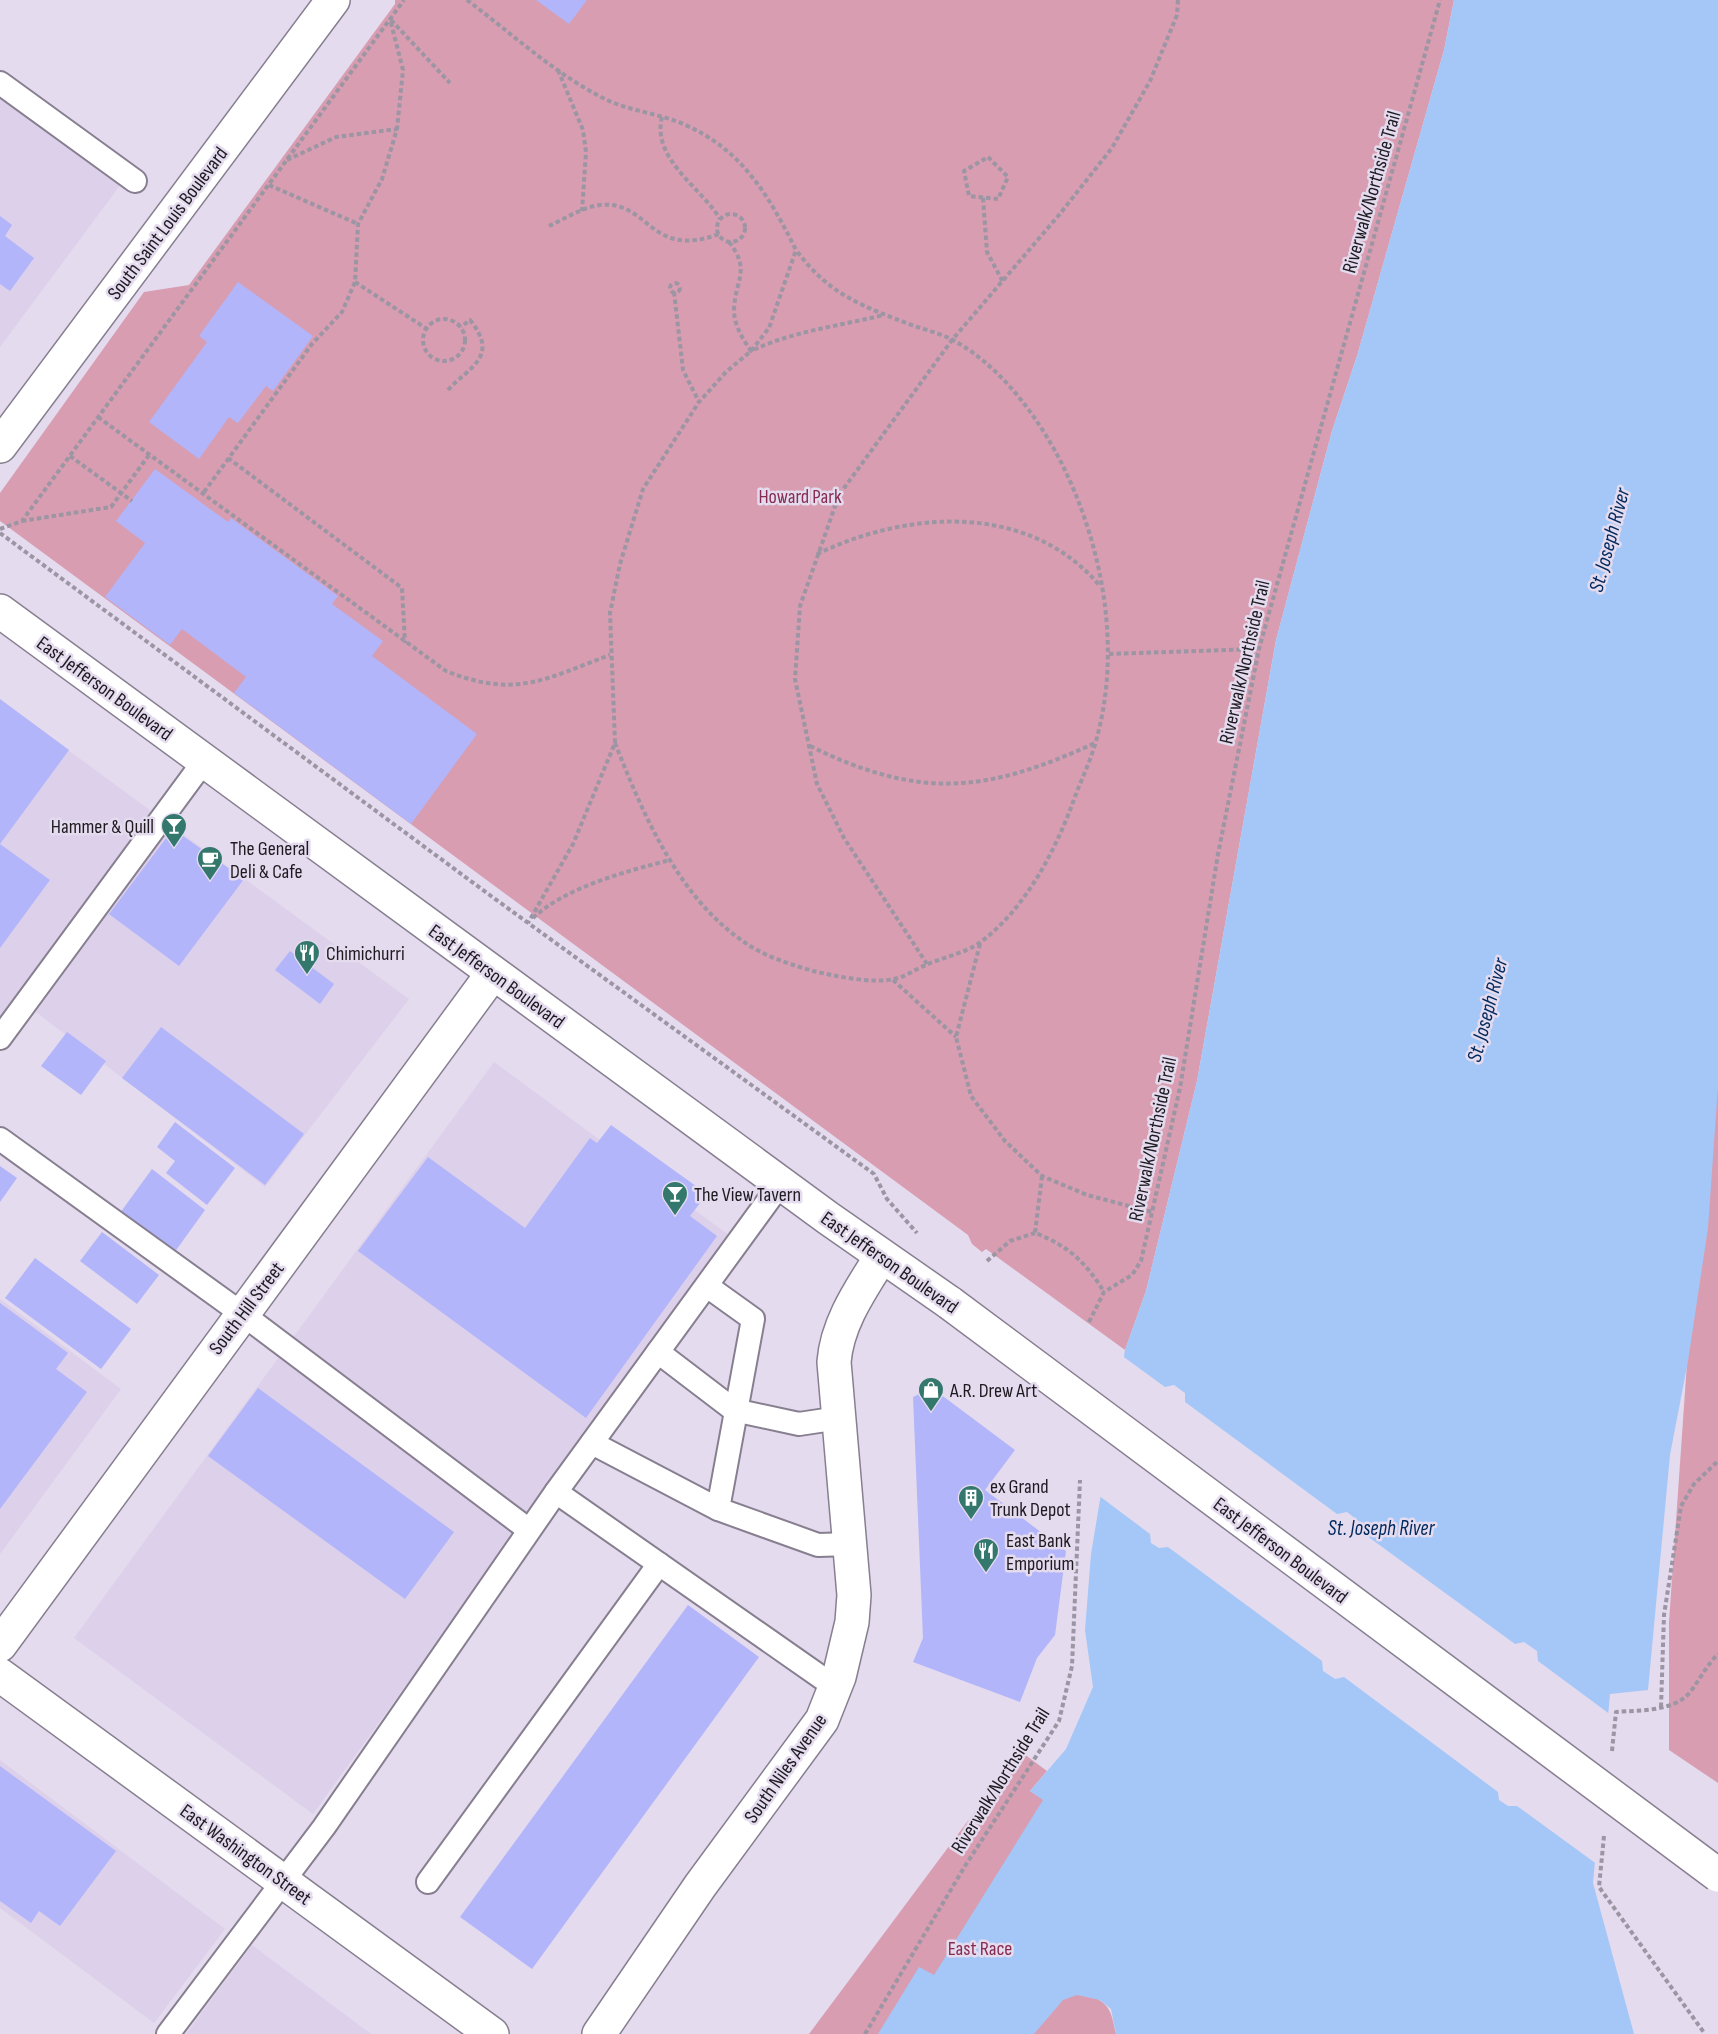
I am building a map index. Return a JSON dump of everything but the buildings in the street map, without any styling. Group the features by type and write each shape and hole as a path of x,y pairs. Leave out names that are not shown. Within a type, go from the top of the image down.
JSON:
{"street":[{"name":"South Saint Louis Boulevard","path":"0,446 333,0"},
{"name":"East Jefferson Boulevard","path":"0,611 881,1257 950,1303 1718,1875"},
{"name":"South Hill Street","path":"0,1645 241,1313 493,973"},
{"name":"South Niles Avenue","path":"600,2034 700,1886 822,1720 835,1687 852,1622 853,1568 839,1418 835,1346 852,1306 881,1257"},
{"name":"East Washington Street","path":"0,1675 492,2034"}],"lane":[{"path":"0,82 135,182"},
{"path":"0,1038 204,761"},
{"path":"0,1139 241,1313 529,1530"},
{"path":"168,2034 284,1881 398,1722 556,1491 781,1183"},
{"path":"707,1286 753,1319 734,1410 718,1509"},
{"path":"658,1352 734,1410 799,1424 839,1418"},
{"path":"592,1443 718,1509 818,1545 851,1544"},
{"path":"556,1491 835,1687"},
{"path":"428,1882 659,1564"}],"path":[{"path":"22,521 404,0"},
{"path":"467,0 558,69 606,99 662,117 703,134 745,167 772,202 795,250 813,274 840,295 952,340 995,369 1029,411 1060,460 1088,523 1102,588 1109,654 1104,702 1096,743 1063,829 1024,898 981,943 893,980 839,978 784,963 743,942 709,910 670,860 651,830 615,743 610,613 631,524 643,489 699,402 726,372 750,351 769,328 795,250"},
{"path":"927,964 844,838 817,784 795,679 800,606 839,495 952,340 1003,282 1112,148 1150,81 1177,15 1178,0"},
{"name":"Riverwalk/Northside Trail","path":"1104,1292 1132,1275 1141,1260 1180,1088 1218,854 1260,649 1440,0"},
{"path":"390,19 450,83"},
{"path":"204,492 312,344 342,312 356,282 358,224 382,178 397,129 403,70 390,19"},
{"path":"558,69 584,136 586,152 582,212"},
{"path":"662,117 659,128 669,157 712,206 720,219 718,234"},
{"path":"287,160 336,137 397,129"},
{"path":"988,158 1008,177 998,199 983,198 969,196 964,171 988,158"},
{"path":"268,185 358,224"},
{"path":"983,198 987,252 1003,282"},
{"path":"549,226 598,205 613,205 633,212 672,240 700,240 718,234"},
{"path":"720,219 733,215 744,223 742,237 729,242"},
{"path":"718,234 738,253 743,269 734,314 738,331 750,351"},
{"path":"356,282 427,329"},
{"path":"674,292 683,370 699,402"},
{"path":"750,351 775,339 801,332 828,329 885,315"},
{"path":"443,320 456,323 461,327 464,347 456,357 442,361 430,356 423,343 427,329 437,321 443,320"},
{"path":"448,390 460,377 472,371 479,360 482,344 476,327 470,320 461,327"},
{"path":"98,417 204,492 405,643 446,671 471,681 497,686 532,684 610,655"},
{"path":"149,455 111,507 22,521 0,531 528,923 874,1174"},
{"path":"70,456 132,501"},
{"path":"228,458 402,588 405,643"},
{"path":"817,555 842,543 925,521 979,524 1021,532 1058,547 1082,564 1102,588"},
{"path":"1109,654 1260,649"},
{"path":"528,923 573,844 615,743"},
{"path":"809,745 843,762 889,778 948,785 999,779 1045,766 1096,743"},
{"path":"528,923 558,900 626,872 670,860"},
{"path":"981,943 956,1037 971,1096 1005,1141 1042,1176 1087,1195 1152,1212"},
{"path":"893,980 956,1037"},
{"path":"1035,1233 1042,1176"},
{"path":"987,1261 1010,1241 1035,1233 1059,1242 1077,1256 1104,1292 1089,1322"},
{"path":"1718,1461 1694,1484 1681,1506 1664,1615 1661,1707 1677,1703 1690,1693 1718,1654"},
{"name":"Riverwalk/Northside Trail","path":"865,2034 964,1866 1059,1722 1072,1666 1080,1480"},
{"path":"1687,2009 1705,2034"}],"shaded area":[{"path":"0,97 121,184 0,347"},
{"path":"0,700 155,814 0,1025"},
{"path":"172,826 409,999 265,1187 36,1012"},
{"path":"494,1062 730,1236 313,1814 74,1638"},
{"path":"0,1299 121,1389 0,1554"},
{"path":"0,1760 225,1929 154,2023 0,1908"},
{"path":"252,1945 371,2034 186,2034"}],"green space":[{"name":"Howard Park","path":"395,0 1454,0 1444,50 1357,356 1332,431 1276,640 1197,1081 1146,1291 1125,1350 986,1249 982,1252 972,1244 968,1235 0,521 0,493 144,292 189,285 395,4"},
{"path":"1718,1047 1718,1783 1669,1750 1669,1622 1707,1075"},
{"name":"East Race","path":"1020,1751 1047,1771 1030,1791 1044,1800 1089,1995 1106,2005 1116,2034 809,2034"}],"water":[{"name":"St. Joseph River","path":"1454,0 1718,0 1718,1086 1708,1228 1688,1361 1670,1455 1648,1690 1610,1694 1593,1883 1634,2034 1116,2034 1111,2009 1100,2000 1077,1995 1063,2000 1034,2034 878,2034 919,1967 934,1975 1043,1800 1030,1791 1066,1749 1093,1687 1085,1630 1091,1554 1125,1350 1146,1291 1197,1081 1276,640 1332,431 1357,356 1444,50"}],"pier":[{"path":"1121,1355 1165,1387 1174,1385 1185,1393 1185,1402 1337,1514 1347,1512 1361,1523 1363,1533 1515,1644 1524,1642 1537,1651 1538,1661 1611,1715 1598,1865 1517,1806 1508,1806 1499,1800 1498,1792 1344,1677 1335,1679 1323,1671 1322,1661 1168,1547 1159,1548 1151,1543 1150,1534 1098,1495"}],"place":[{"name":"Hammer & Quill","path":"174,849"},
{"name":"The General Deli & Cafe","path":"210,882"},
{"name":"Chimichurri","path":"307,976"},
{"name":"The View Tavern","path":"675,1217"},
{"name":"A.R. Drew Art","path":"931,1413"},
{"name":"ex Grand Trunk Depot","path":"971,1521"},
{"name":"East Bank Emporium","path":"986,1574"}]}
